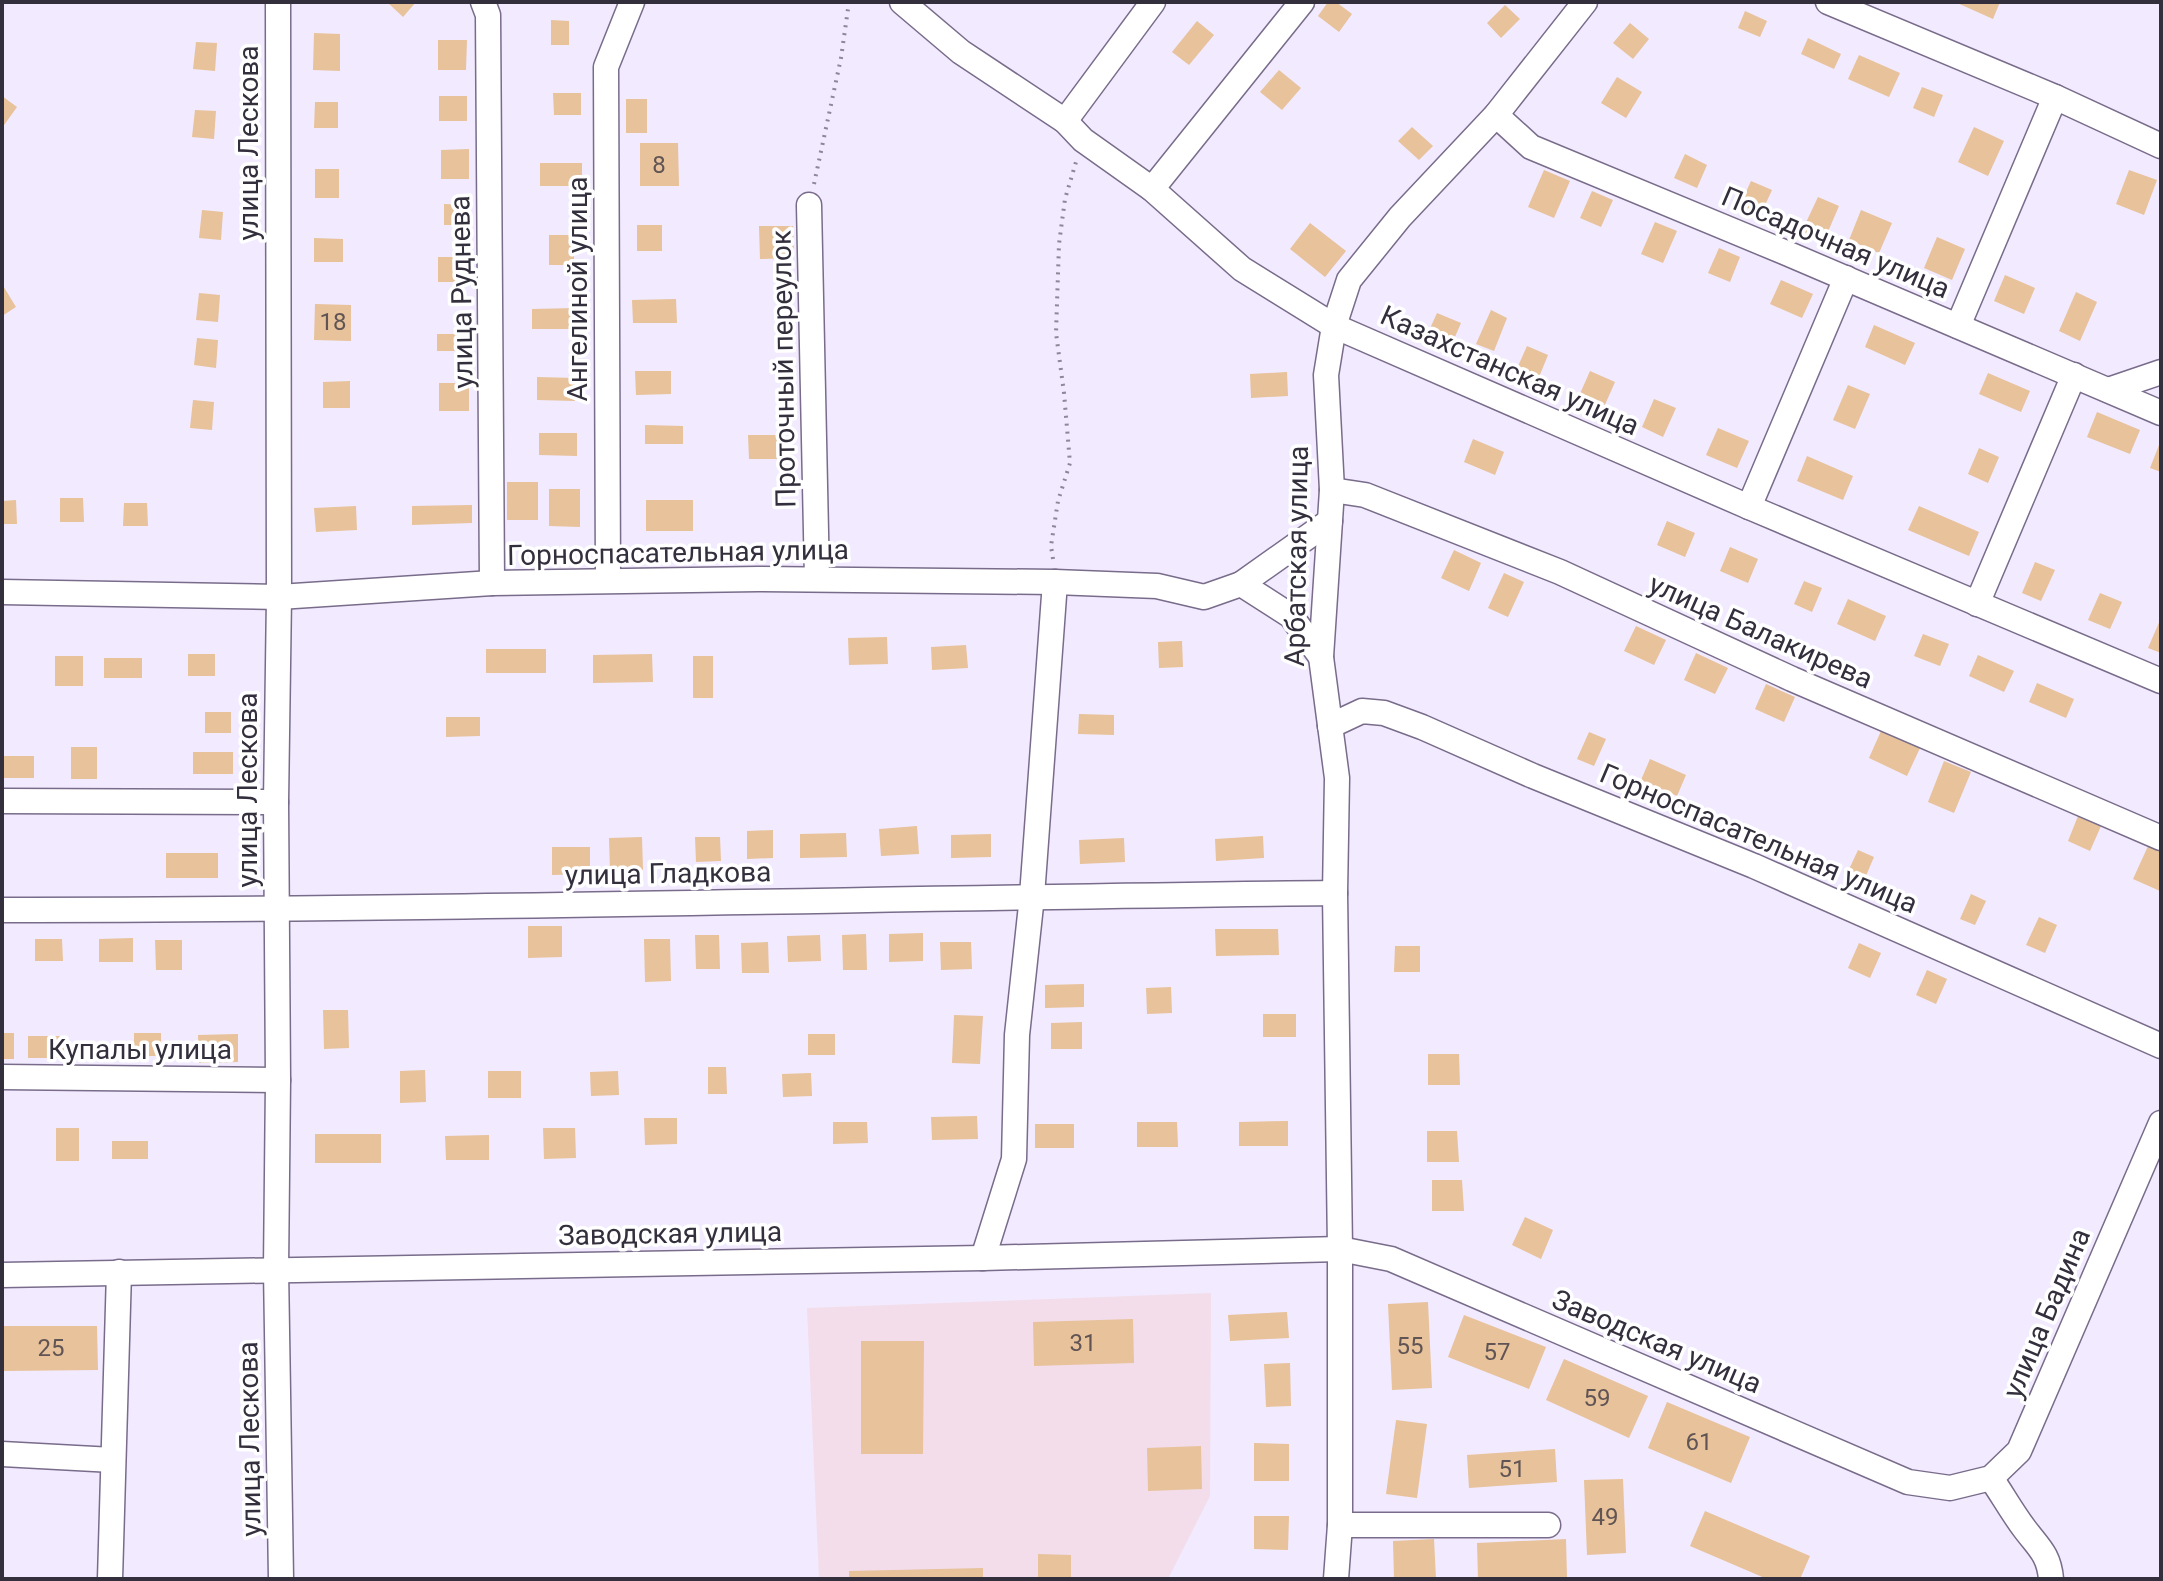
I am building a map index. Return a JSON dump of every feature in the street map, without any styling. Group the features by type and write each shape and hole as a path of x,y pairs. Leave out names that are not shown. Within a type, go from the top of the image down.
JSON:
{"street":[{"name":"улица Лескова","path":"278,2 276,1269 281,1579"},
{"name":"улица Руднева","path":"483,2 488,15 492,583"},
{"name":"Ангелиной улица","path":"608,580 606,67 632,2"},
{"name":"Казахстанская улица","path":"902,2 961,52 1065,121 1083,140 1152,189 1242,269 1334,326 1749,507 2161,681"},
{"path":"1065,121 1153,2"},
{"path":"1152,189 1302,2"},
{"name":"Арбатская улица","path":"1340,1249 1335,893 1337,778 1321,657 1332,490 1326,375 1334,326 1349,280 1400,217 1496,115 1585,2"},
{"path":"1828,2 2055,97 2161,146"},
{"path":"1958,326 2055,97"},
{"name":"Посадочная улица","path":"1496,115 1531,147 2161,413"},
{"name":"Проточный переулок","path":"809,205 817,579"},
{"path":"1749,507 1846,278"},
{"path":"2108,390 2161,372"},
{"path":"1977,604 2074,375"},
{"name":"улица Балакирева","path":"1332,490 1365,495 1560,572 1792,679 2161,838"},
{"name":"Горноспасательная улица","path":"2,592 279,597 492,583 817,579 1157,586 1204,597 1241,584 1330,521"},
{"path":"983,1258 1014,1159 1017,1035 1032,896 1055,582"},
{"path":"1241,584 1291,616 1321,657"},
{"name":"Горноспасательная улица","path":"1330,726 1362,711 1384,713 1422,727 1754,866 2161,1046"},
{"path":"2,801 276,802"},
{"name":"улица Гладкова","path":"2,910 277,910 1335,893"},
{"name":"Купалы улица","path":"2,1077 278,1080"},
{"name":"улица Бадина","path":"1991,1478 2019,1451 2161,1123"},
{"path":"1336,1579 1340,1525 1340,1249"},
{"name":"Заводская улица","path":"2,1275 1340,1249 1391,1259 1908,1482 1950,1488 1991,1478"},
{"path":"110,1579 119,1272"},
{"path":"2,1454 113,1460"},
{"path":"1991,1478 2024,1529 2044,1552 2051,1579"},
{"path":"1340,1525 1548,1525"}],"path":[{"path":"809,205 841,58 849,2"},
{"path":"1055,582 1051,546 1058,501 1070,463 1056,333 1059,244 1065,199 1083,140"}],"shaded area":[{"path":"1211,1293 1210,1496 1168,1579 819,1579 807,1308"}],"building":[{"path":"387,2 416,2 403,17"},
{"path":"1328,2 1336,2 1352,14 1339,32 1318,16"},
{"path":"1955,2 2000,2 1993,19"},
{"path":"1505,5 1520,19 1501,38 1487,23"},
{"path":"1745,11 1767,21 1760,37 1738,28"},
{"path":"551,20 569,21 569,45 551,45"},
{"path":"1197,21 1214,35 1189,65 1172,52"},
{"path":"1630,23 1649,39 1633,59 1613,43"},
{"path":"314,33 340,34 340,71 313,70"},
{"path":"1808,38 1841,54 1834,69 1801,54"},
{"path":"438,40 467,40 466,70 438,70"},
{"path":"196,42 217,43 215,71 193,69"},
{"path":"1859,55 1900,73 1889,97 1848,79"},
{"path":"1279,70 1301,88 1282,110 1260,92"},
{"path":"1617,77 1642,92 1626,118 1601,103"},
{"path":"1922,87 1943,95 1934,117 1913,108"},
{"path":"553,93 581,93 581,115 554,115"},
{"path":"2,96 17,107 2,128"},
{"path":"439,96 467,96 467,121 439,121"},
{"path":"626,99 647,99 647,133 626,133"},
{"path":"315,102 338,102 338,128 314,128"},
{"path":"195,110 216,111 214,139 192,137"},
{"path":"1412,127 1433,146 1419,160 1398,141"},
{"path":"1974,127 2004,141 1988,176 1958,162"},
{"path":"640,143 678,143 679,186 640,186"},
{"path":"469,149 469,179 441,179 441,150"},
{"path":"1685,154 1707,165 1697,188 1674,178"},
{"path":"540,163 582,163 582,186 540,186"},
{"path":"315,169 339,169 339,198 315,198"},
{"path":"1544,170 1570,181 1554,218 1528,207"},
{"path":"2129,170 2157,180 2144,215 2116,204"},
{"path":"1751,181 1772,190 1761,214 1740,205"},
{"path":"1592,191 1613,200 1601,227 1580,218"},
{"path":"1818,197 1839,206 1824,241 1802,231"},
{"path":"444,204 469,205 469,225 444,225"},
{"path":"202,210 223,212 221,240 199,238"},
{"path":"1861,210 1892,223 1879,253 1849,240"},
{"path":"1655,222 1677,231 1663,263 1641,254"},
{"path":"1310,223 1346,251 1325,277 1290,249"},
{"path":"637,225 662,225 662,251 637,251"},
{"path":"759,226 793,226 794,258 760,259"},
{"path":"549,235 574,235 574,265 549,265"},
{"path":"1937,237 1965,249 1952,280 1924,268"},
{"path":"314,238 343,239 343,262 314,262"},
{"path":"1719,248 1740,257 1730,282 1708,273"},
{"path":"438,257 467,257 467,282 438,282"},
{"path":"2005,275 2035,288 2024,314 1994,301"},
{"path":"1781,280 1813,294 1802,318 1770,304"},
{"path":"2,284 16,307 2,316"},
{"path":"2076,292 2097,302 2080,341 2059,331"},
{"path":"199,293 220,295 218,322 196,320"},
{"path":"676,299 677,323 633,323 632,300"},
{"path":"315,304 351,305 351,341 314,340"},
{"path":"576,308 576,329 532,329 532,309"},
{"path":"1491,310 1507,318 1494,351 1476,344"},
{"path":"1437,313 1461,323 1451,346 1427,335"},
{"path":"1874,325 1915,343 1905,365 1865,347"},
{"path":"437,334 472,334 471,351 437,351"},
{"path":"197,338 218,340 216,368 194,365"},
{"path":"1527,346 1548,355 1537,382 1515,373"},
{"path":"635,371 671,371 671,394 636,395"},
{"path":"1590,371 1615,382 1604,407 1579,396"},
{"path":"1287,372 1288,396 1251,398 1250,374"},
{"path":"1988,373 2030,391 2021,412 1979,394"},
{"path":"537,377 575,378 575,401 537,400"},
{"path":"350,381 350,408 323,408 323,382"},
{"path":"439,383 469,383 469,411 439,411"},
{"path":"1848,385 1870,394 1855,429 1833,420"},
{"path":"1654,399 1676,408 1663,437 1642,427"},
{"path":"193,400 214,402 212,430 190,428"},
{"path":"2097,412 2140,430 2130,454 2087,437"},
{"path":"645,425 683,426 683,444 645,444"},
{"path":"1718,428 1749,441 1737,468 1706,455"},
{"path":"539,433 577,433 577,456 539,455"},
{"path":"748,435 784,435 785,459 749,459"},
{"path":"1473,439 1504,452 1495,475 1464,462"},
{"path":"2161,440 2161,472 2150,468"},
{"path":"1979,448 1999,457 1988,483 1968,474"},
{"path":"1807,456 1853,476 1843,500 1797,481"},
{"path":"507,482 538,482 538,520 507,520"},
{"path":"549,489 580,489 580,527 549,526"},
{"path":"60,498 83,498 84,522 60,522"},
{"path":"16,500 17,524 2,524 2,501"},
{"path":"646,500 693,500 693,531 646,531"},
{"path":"124,503 147,503 148,526 123,526"},
{"path":"472,505 472,523 412,525 412,506"},
{"path":"356,506 357,530 316,532 314,508"},
{"path":"1919,506 1979,532 1969,556 1908,530"},
{"path":"1667,521 1695,533 1685,557 1657,545"},
{"path":"1730,547 1758,559 1748,583 1720,571"},
{"path":"1454,550 1481,563 1469,591 1441,578"},
{"path":"2035,562 2055,570 2041,601 2022,593"},
{"path":"1504,573 1524,582 1508,617 1488,608"},
{"path":"1804,581 1822,588 1812,612 1794,604"},
{"path":"2100,593 2122,602 2110,629 2088,620"},
{"path":"1848,599 1886,616 1875,641 1837,624"},
{"path":"2161,618 2161,653 2148,648"},
{"path":"1636,626 1666,640 1654,665 1624,651"},
{"path":"1923,634 1949,644 1940,666 1914,656"},
{"path":"887,637 888,664 849,665 848,638"},
{"path":"1182,641 1183,667 1159,668 1158,642"},
{"path":"966,645 968,668 932,670 931,647"},
{"path":"486,649 546,649 546,673 486,673"},
{"path":"1696,653 1728,668 1715,694 1684,680"},
{"path":"188,654 215,654 215,676 188,676"},
{"path":"652,654 653,682 593,683 593,655"},
{"path":"1978,655 2014,671 2004,692 1969,676"},
{"path":"55,656 83,656 83,686 55,686"},
{"path":"693,656 713,656 713,698 693,698"},
{"path":"104,658 142,658 142,678 104,678"},
{"path":"2037,683 2074,699 2066,718 2029,702"},
{"path":"1766,684 1795,697 1784,722 1755,709"},
{"path":"205,712 231,712 231,733 205,733"},
{"path":"1079,714 1114,715 1114,735 1078,734"},
{"path":"446,717 480,717 480,736 446,737"},
{"path":"1881,731 1920,748 1907,776 1869,758"},
{"path":"1589,732 1606,739 1594,766 1577,759"},
{"path":"71,747 97,747 97,779 71,779"},
{"path":"193,752 233,752 233,774 193,774"},
{"path":"3,756 34,756 34,778 3,778"},
{"path":"1650,759 1686,775 1677,796 1641,780"},
{"path":"1944,761 1971,772 1954,813 1928,802"},
{"path":"2078,816 2101,826 2090,851 2068,841"},
{"path":"917,826 919,854 881,856 879,829"},
{"path":"773,830 773,858 747,859 747,831"},
{"path":"846,833 847,857 800,858 800,834"},
{"path":"991,834 991,857 951,858 951,835"},
{"path":"1263,836 1264,858 1216,861 1215,839"},
{"path":"642,837 643,870 610,871 609,838"},
{"path":"695,837 720,837 721,861 696,862"},
{"path":"1124,838 1125,862 1080,864 1079,840"},
{"path":"2149,844 2161,849 2160,891 2133,879"},
{"path":"552,847 590,847 590,874 552,875"},
{"path":"1858,850 1874,857 1862,885 1845,878"},
{"path":"166,853 218,853 218,878 166,878"},
{"path":"1971,894 1986,901 1975,925 1960,919"},
{"path":"2039,917 2057,925 2045,953 2026,945"},
{"path":"528,926 562,926 562,957 528,958"},
{"path":"1215,929 1278,929 1279,955 1216,956"},
{"path":"923,933 923,961 889,962 889,934"},
{"path":"866,934 867,970 843,970 842,935"},
{"path":"695,935 719,935 720,969 696,969"},
{"path":"820,935 821,961 788,962 787,936"},
{"path":"133,938 133,962 99,962 99,939"},
{"path":"35,939 62,939 63,961 35,961"},
{"path":"644,939 670,939 671,981 645,982"},
{"path":"155,940 182,940 182,970 156,970"},
{"path":"768,942 769,973 742,973 741,943"},
{"path":"940,942 971,942 972,969 941,970"},
{"path":"1859,943 1881,953 1870,978 1848,968"},
{"path":"1395,946 1420,946 1420,972 1394,972"},
{"path":"1927,970 1947,979 1936,1004 1916,995"},
{"path":"1084,984 1084,1007 1045,1008 1045,985"},
{"path":"1171,987 1172,1013 1147,1014 1146,988"},
{"path":"323,1010 348,1010 349,1048 324,1049"},
{"path":"1263,1014 1296,1014 1296,1037 1263,1037"},
{"path":"954,1015 983,1016 980,1064 952,1063"},
{"path":"1082,1022 1082,1049 1051,1049 1051,1023"},
{"path":"2,1033 14,1033 14,1059 2,1059"},
{"path":"134,1033 161,1033 161,1056 134,1056"},
{"path":"238,1034 238,1062 199,1063 198,1035"},
{"path":"808,1034 835,1034 835,1055 808,1055"},
{"path":"28,1036 64,1036 64,1058 28,1058"},
{"path":"1428,1054 1459,1054 1460,1085 1428,1085"},
{"path":"708,1067 726,1067 727,1094 708,1094"},
{"path":"425,1070 426,1102 400,1103 400,1071"},
{"path":"488,1071 521,1071 521,1098 488,1098"},
{"path":"618,1071 619,1095 591,1096 590,1072"},
{"path":"811,1073 812,1096 783,1097 782,1074"},
{"path":"977,1116 978,1139 932,1140 931,1117"},
{"path":"644,1118 677,1118 677,1144 645,1145"},
{"path":"1288,1121 1288,1146 1239,1146 1239,1122"},
{"path":"833,1122 867,1122 868,1143 833,1144"},
{"path":"1137,1122 1177,1122 1178,1147 1137,1147"},
{"path":"1035,1124 1074,1124 1074,1148 1035,1148"},
{"path":"56,1128 79,1128 79,1161 56,1161"},
{"path":"543,1128 575,1128 576,1158 544,1159"},
{"path":"1427,1131 1457,1131 1459,1162 1427,1162"},
{"path":"315,1134 381,1134 381,1163 315,1163"},
{"path":"489,1135 489,1160 446,1160 445,1136"},
{"path":"112,1141 148,1141 148,1159 112,1159"},
{"path":"1432,1180 1462,1180 1464,1211 1432,1211"},
{"path":"1525,1217 1553,1230 1541,1259 1512,1245"},
{"path":"1428,1302 1432,1388 1392,1390 1388,1304"},
{"path":"1287,1312 1289,1338 1230,1341 1228,1315"},
{"path":"1464,1315 1546,1347 1529,1389 1448,1357"},
{"path":"1133,1319 1134,1363 1034,1366 1033,1322"},
{"path":"4,1326 97,1326 98,1370 4,1371"},
{"path":"861,1341 924,1341 923,1454 861,1454"},
{"path":"1564,1359 1648,1396 1629,1438 1546,1400"},
{"path":"1290,1363 1291,1406 1266,1407 1264,1364"},
{"path":"1667,1402 1750,1437 1731,1483 1648,1448"},
{"path":"1396,1420 1427,1424 1417,1498 1386,1494"},
{"path":"1254,1443 1289,1444 1289,1481 1254,1481"},
{"path":"1201,1446 1202,1489 1148,1491 1147,1448"},
{"path":"1555,1449 1557,1482 1469,1488 1467,1455"},
{"path":"1623,1479 1626,1553 1587,1555 1584,1480"},
{"path":"1705,1511 1810,1556 1800,1579 1767,1579 1690,1546"},
{"path":"1254,1516 1289,1516 1288,1550 1254,1549"},
{"path":"1434,1539 1436,1579 1394,1579 1393,1541"},
{"path":"1566,1539 1567,1577 1478,1579 1477,1543"},
{"path":"1038,1554 1071,1555 1071,1579 1038,1579"},
{"path":"983,1568 983,1579 849,1579 849,1571"}]}
